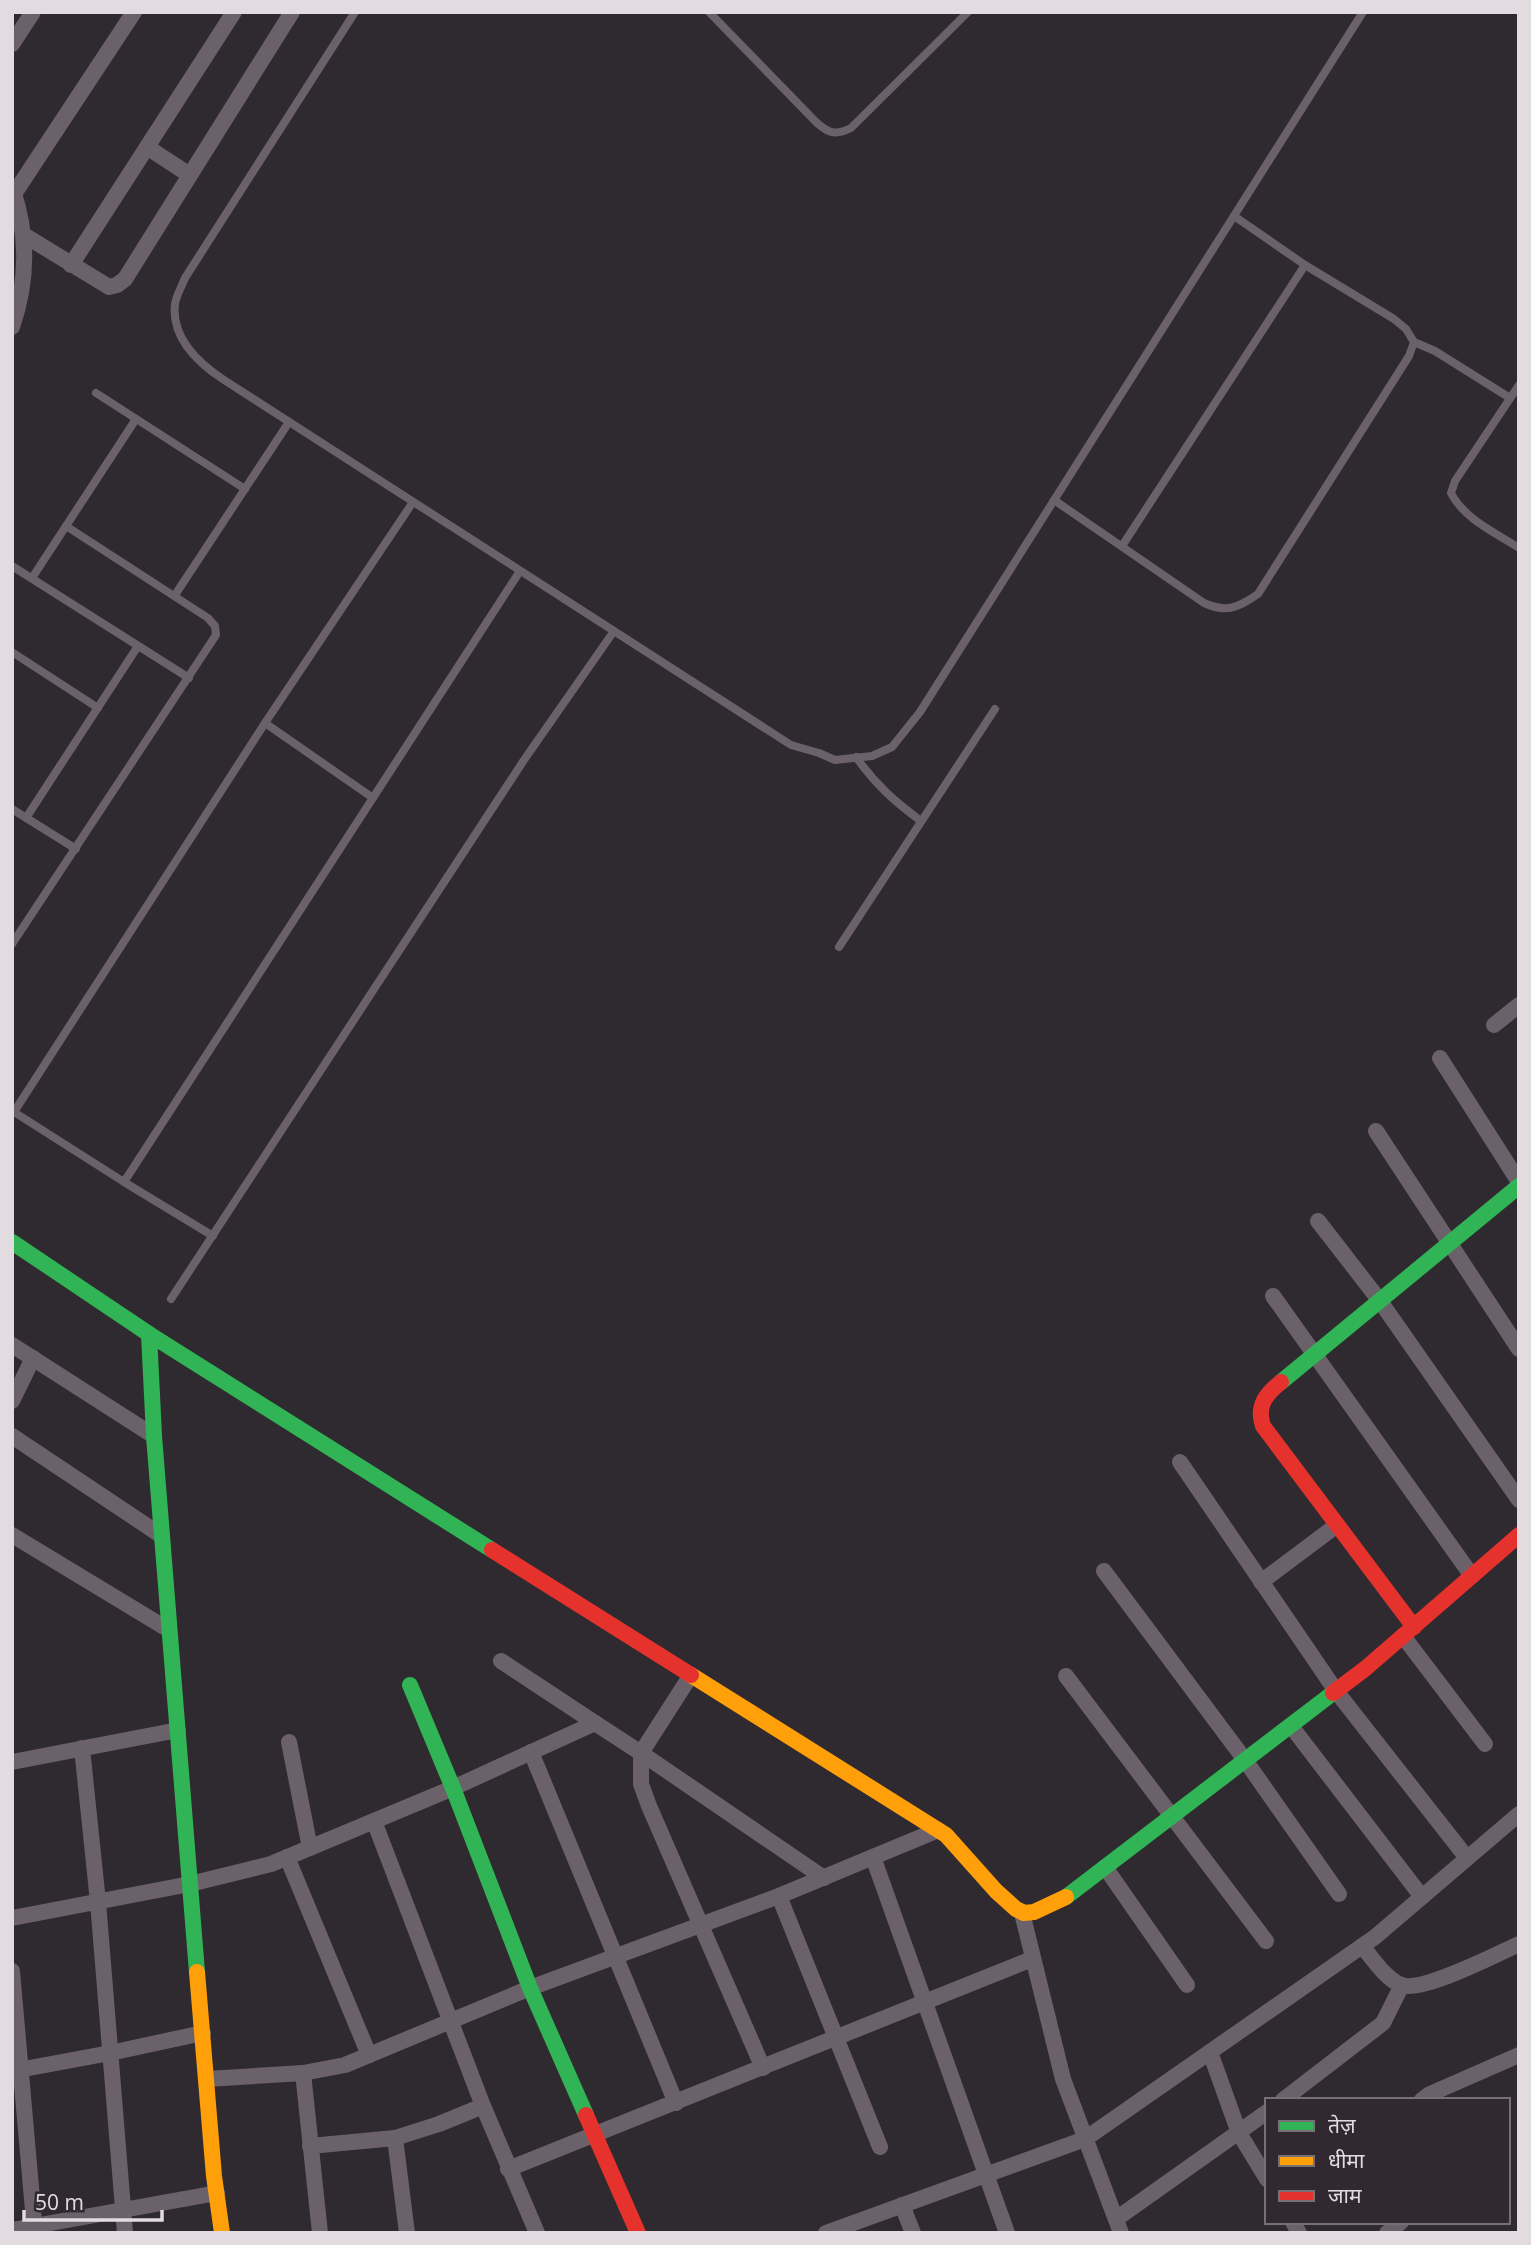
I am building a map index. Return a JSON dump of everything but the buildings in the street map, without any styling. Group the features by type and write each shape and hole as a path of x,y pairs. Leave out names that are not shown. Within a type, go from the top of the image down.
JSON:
{"street":[{"path":"12,44 33,12"},
{"path":"13,316 24,268 24,235 13,193 134,12"},
{"path":"71,265 234,12"},
{"path":"24,235 109,287 125,279 188,174 292,12"},
{"path":"146,147 188,174"},
{"path":"1494,1025 1517,1012"},
{"path":"1440,1058 1519,1184 1272,1389 1261,1400 1258,1408 1263,1426 1337,1524 1485,1744"},
{"path":"1376,1131 1519,1349"},
{"path":"1318,1221 1380,1301 1519,1500"},
{"path":"12,1242 149,1334 938,1830 965,1855 1008,1905 1022,1913 1034,1913 1065,1898 1336,1691 1519,1535"},
{"path":"1273,1296 1472,1576"},
{"path":"149,1334 153,1436 206,2079 222,2233"},
{"path":"12,1345 153,1436"},
{"path":"12,1401 33,1358"},
{"path":"12,1436 162,1536"},
{"path":"1180,1462 1336,1691 1467,1858"},
{"path":"1262,1582 1337,1524"},
{"path":"12,1535 169,1630"},
{"path":"1104,1571 1245,1760 1339,1894"},
{"path":"501,1661 824,1878"},
{"path":"691,1675 641,1753 641,1784 763,2068"},
{"path":"1066,1676 1266,1941"},
{"path":"410,1685 530,1988 638,2233"},
{"path":"12,1918 190,1884 271,1864 453,1788 594,1723"},
{"path":"1291,1726 1422,1897"},
{"path":"12,1762 178,1730"},
{"path":"289,1742 310,1848"},
{"path":"82,1748 98,1902 125,2233"},
{"path":"531,1752 676,2103"},
{"path":"827,2233 1085,2139 1362,1946 1519,1814"},
{"path":"374,1821 453,2021 483,2106 537,2233"},
{"path":"206,2079 303,2073 345,2065 530,1988 779,1896 938,1830"},
{"path":"287,1857 369,2055"},
{"path":"873,1857 1007,2233"},
{"path":"1105,1867 1187,1985"},
{"path":"779,1896 880,2147"},
{"path":"1022,1913 1063,2079 1119,2226 1265,2114"},
{"path":"1362,1946 1387,1975 1402,1985 1430,1982 1519,1944"},
{"path":"508,2169 1032,1959"},
{"path":"12,1971 17,2070 35,2229"},
{"path":"1286,2098 1383,2023 1402,1985"},
{"path":"17,2070 203,2033"},
{"path":"1210,2052 1239,2133 1265,2176"},
{"path":"1425,2098 1519,2055"},
{"path":"303,2073 320,2233"},
{"path":"310,2146 396,2138 483,2106"},
{"path":"396,2138 407,2233"},
{"path":"12,2230 35,2229 217,2193"},
{"path":"902,2205 913,2233"}],"lane":[{"path":"355,12 185,278 175,304 177,330 201,365 791,745 835,760 872,756 892,747 920,712 1363,12"},
{"path":"709,12 816,122 827,132 839,134 851,128 968,12"},
{"path":"1234,216 1305,265 1394,319 1406,329 1414,342 1434,351 1510,398"},
{"path":"1122,546 1305,265"},
{"path":"1055,500 1204,603 1219,610 1244,604 1258,594 1409,356 1414,342"},
{"path":"1519,385 1455,481 1451,493 1456,503 1467,513 1519,548"},
{"path":"96,393 245,489"},
{"path":"32,579 136,418"},
{"path":"175,595 289,422"},
{"path":"213,1236 13,1111 265,723 413,502"},
{"path":"12,944 216,635 215,626 208,618 66,526"},
{"path":"12,566 189,678"},
{"path":"124,1182 520,571"},
{"path":"171,1299 516,772 614,631"},
{"path":"26,818 138,646"},
{"path":"12,652 98,708"},
{"path":"839,947 995,709"},
{"path":"265,723 373,798"},
{"path":"856,757 887,796 921,821"},
{"path":"12,809 76,849"}],"traffic: fast":[{"path":"1281,1382 1519,1186"},
{"path":"12,1242 149,1334 492,1550"},
{"path":"149,1334 154,1436 197,1972"},
{"path":"410,1685 530,1988 586,2115"},
{"path":"1066,1897 1333,1693"}],"traffic: slow":[{"path":"691,1675 946,1835 996,1891 1016,1909 1024,1913 1034,1912 1066,1897"},
{"path":"197,1972 214,2176 222,2233"}],"traffic: jam":[{"path":"1281,1382 1264,1401 1261,1412 1263,1426 1414,1627"},
{"path":"1333,1693 1366,1668 1519,1535"},
{"path":"492,1550 691,1675"},
{"path":"586,2115 638,2233"}]}
